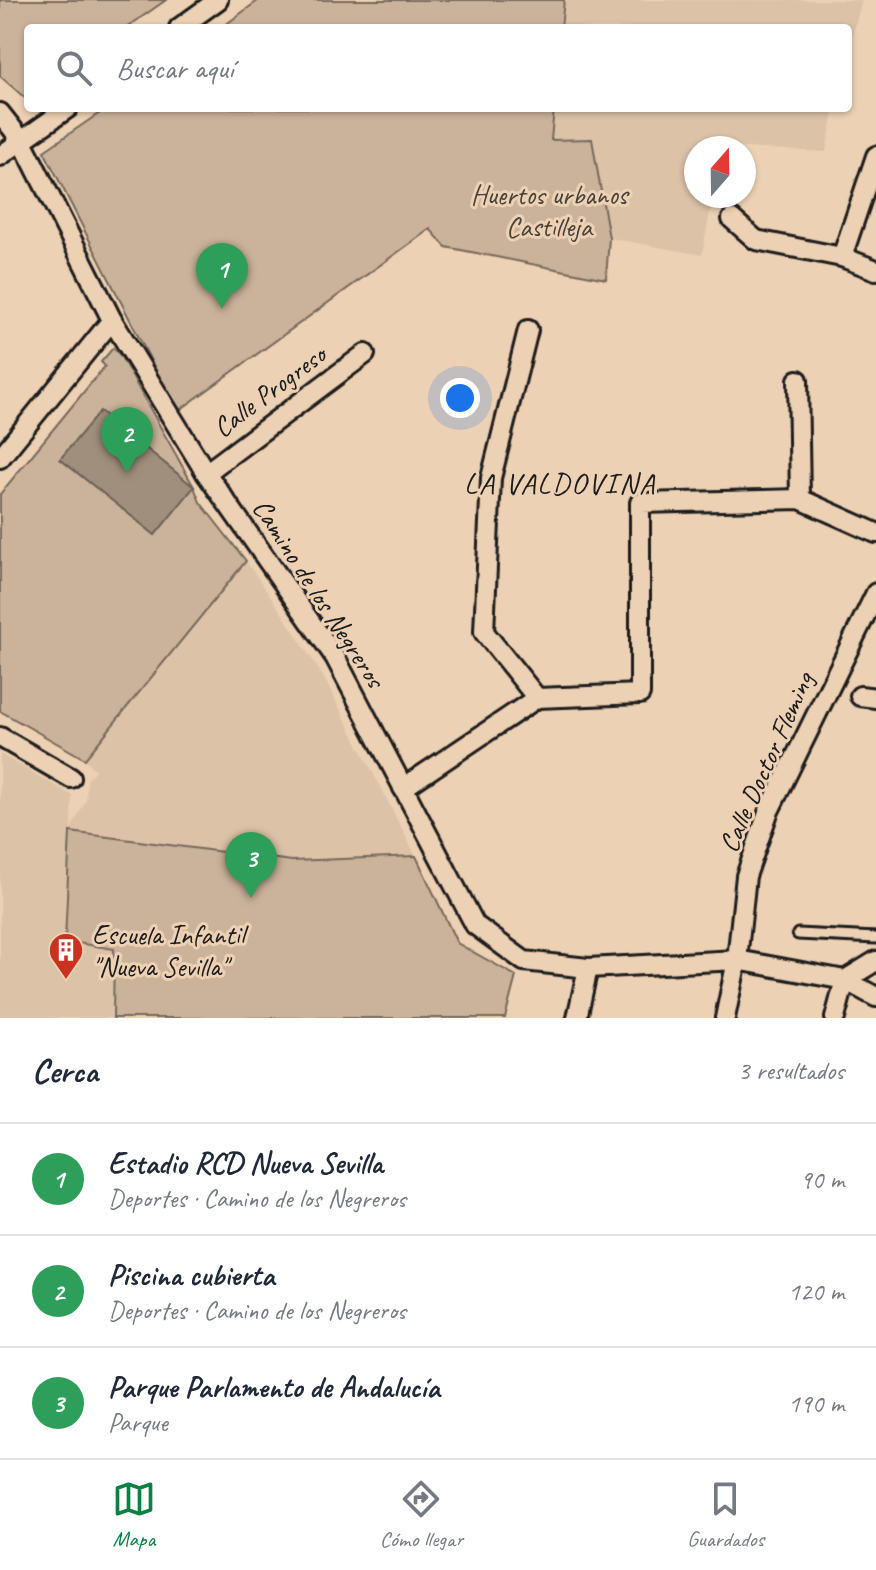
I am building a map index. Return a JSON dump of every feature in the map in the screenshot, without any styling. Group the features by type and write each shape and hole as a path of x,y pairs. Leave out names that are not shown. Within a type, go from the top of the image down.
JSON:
{"street":[{"path":"185,24 218,0"},
{"path":"0,156 62,112"},
{"name":"Camino de los Negreros","path":"0,113 22,141 112,320 206,473 335,657 475,925 524,961 588,968 737,960"},
{"path":"842,257 876,156"},
{"path":"732,219 756,240 842,257 876,270"},
{"path":"0,458 112,320"},
{"path":"528,330 491,478 484,632 537,698"},
{"name":"Calle Progreso","path":"206,473 365,354"},
{"path":"798,380 800,499"},
{"path":"403,788 537,698 640,694 640,503 800,499 876,533"},
{"name":"Calle Doctor Fleming","path":"725,1018 737,960 746,876 768,813 876,593"},
{"path":"0,737 71,778"},
{"path":"737,960 845,980 876,997"},
{"path":"835,1018 845,980 876,961"},
{"path":"577,1018 588,968"}],"lane":[{"path":"798,934 876,938"}],"shaded area":[{"path":"564,0 862,0 852,36 852,24 561,24"},
{"path":"554,112 834,112 826,152 756,149 756,136 684,136 684,208 711,208 702,255 609,238 592,139 551,140"},
{"path":"100,411 194,487 155,535 60,459"},
{"path":"246,561 323,676 416,856 292,861 71,832 114,949 113,1018 0,1018 0,754 72,795 71,829 86,800 87,780 95,770 85,759"}],"green space":[{"path":"0,0 166,0 132,24 24,24 24,97 0,76"},
{"path":"259,0 564,0 561,24 226,24"},
{"name":"Huertos urbanos Castilleja","path":"101,112 554,112 551,140 592,139 609,238 606,279 446,247 430,229 177,412 44,151"},
{"path":"113,348 120,355 200,502 246,561 85,759 0,711 0,494 105,366 101,362"},
{"path":"70,832 292,861 416,856 457,943 516,976 505,1018 113,1018 114,949 65,941"}],"place":[{"name":"Estadio RCD Nueva Sevilla","path":"222,309"},
{"name":"Piscina cubierta","path":"127,473"},
{"name":"Parque Parlamento de Andalucía","path":"251,898"},
{"name":"Escuela Infantil \"Nueva Sevilla\"","path":"66,981"}],"district":[{"name":"LA VALDOVINA","path":"560,483"}]}
